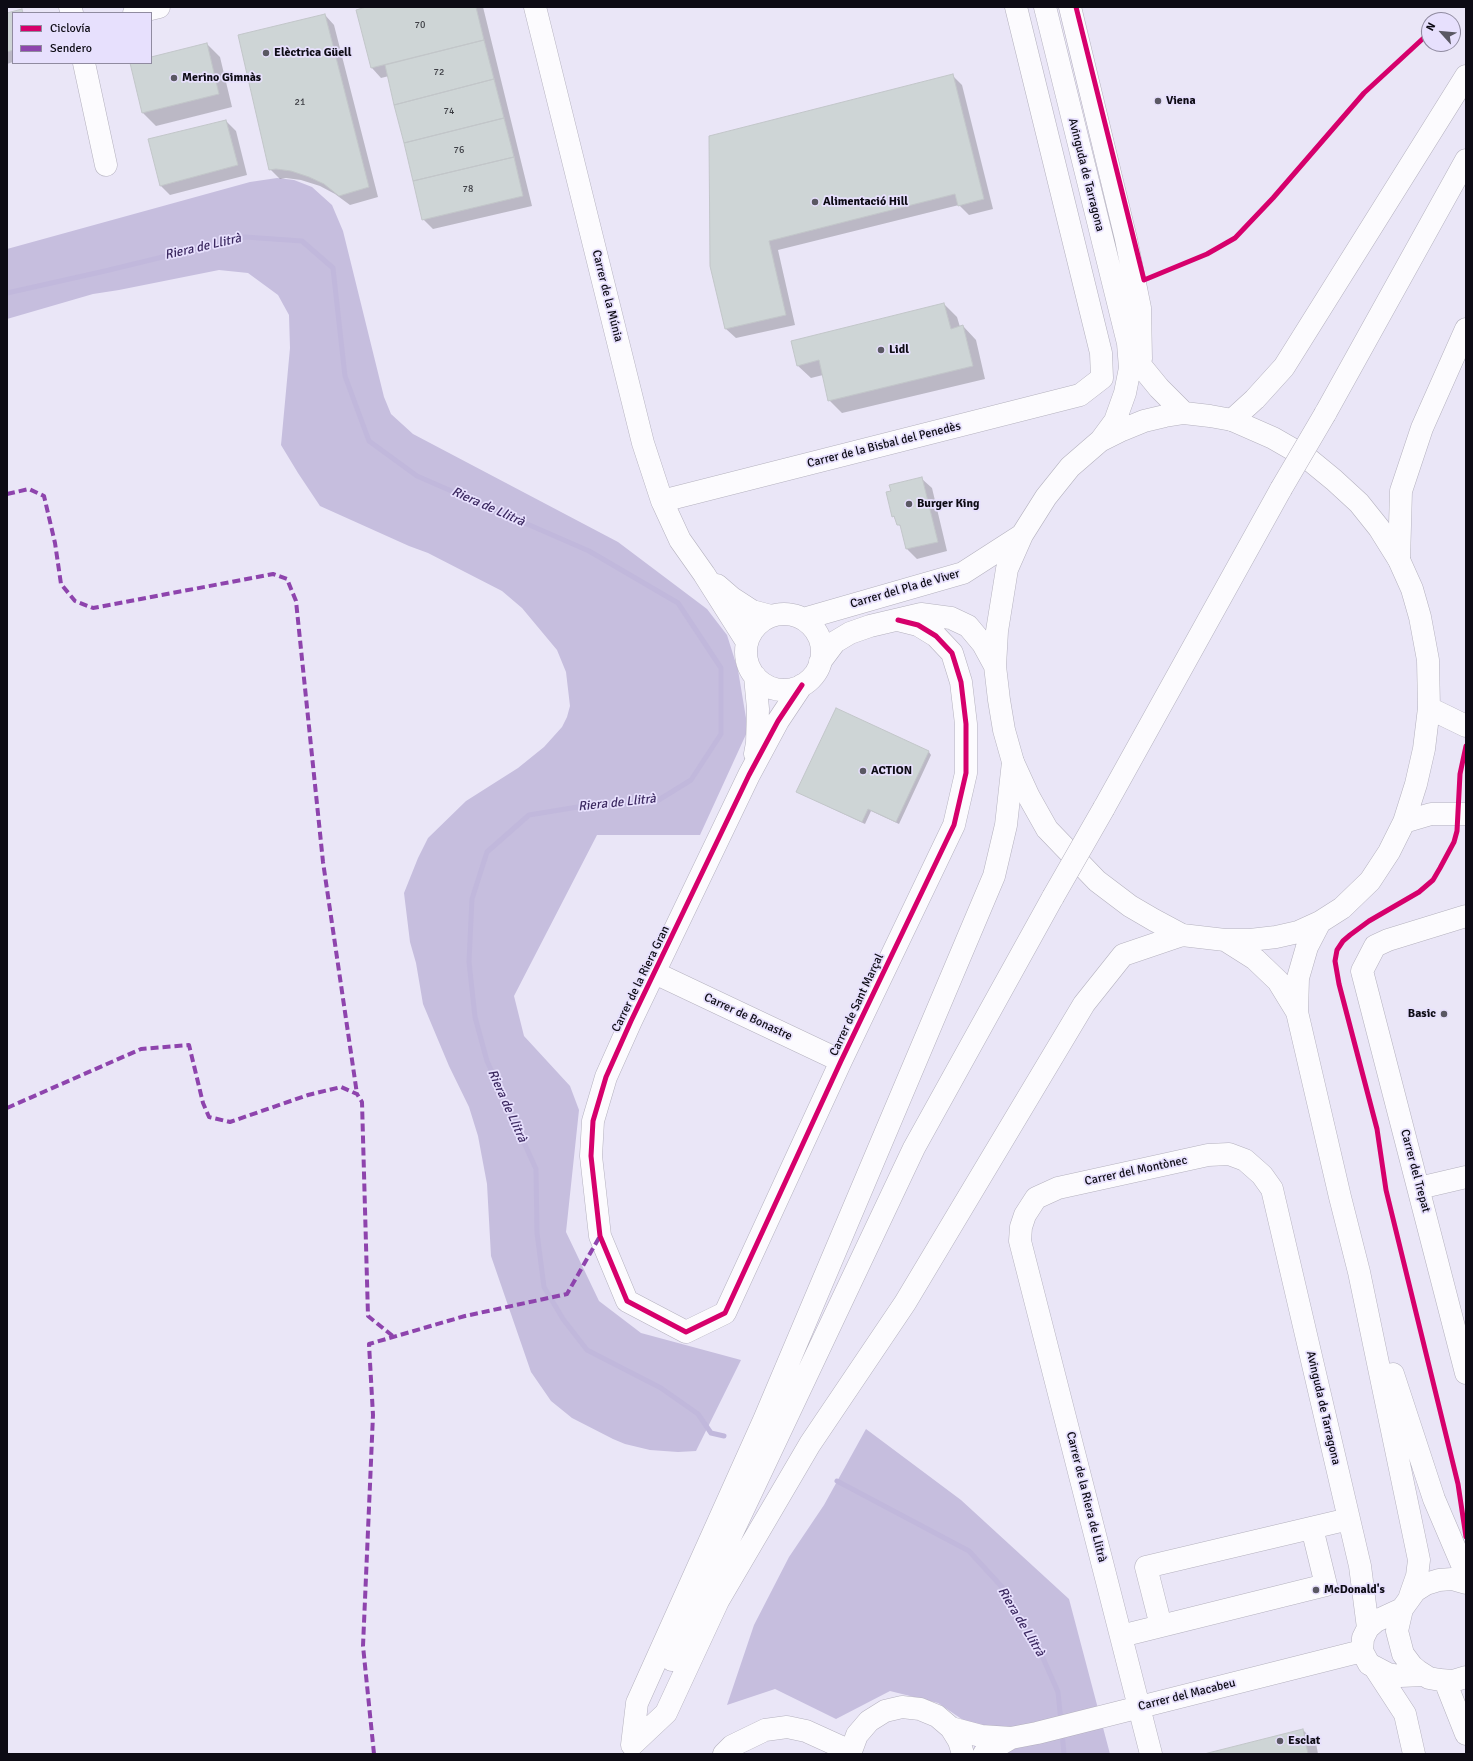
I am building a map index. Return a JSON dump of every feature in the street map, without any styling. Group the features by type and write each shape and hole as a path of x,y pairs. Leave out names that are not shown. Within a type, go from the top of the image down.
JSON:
{"main road":[{"path":"138,12 159,7"},
{"name":"Carrer de la Múnia","path":"535,7 643,443 662,501 680,540 704,574 747,642"},
{"name":"Avinguda de Tarragona","path":"1016,7 1101,352 1102,378"},
{"name":"Avinguda de Tarragona","path":"1045,7 1128,343 1130,368 1125,393 1115,421 1100,441"},
{"name":"Avinguda de Tarragona","path":"1070,7 1126,239 1139,301 1141,366"},
{"path":"84,64 106,165"},
{"path":"1232,420 1255,399 1284,367 1466,76"},
{"path":"630,1749 914,1148 1466,160"},
{"name":"Avinguda de Tarragona","path":"1067,214 1090,257 1103,297 1125,393"},
{"path":"1399,560 1400,491 1422,428 1466,329"},
{"name":"Avinguda de Tarragona","path":"1128,343 1141,366 1158,388 1184,413"},
{"name":"Carrer de la Bisbal del Penedès","path":"662,501 1080,395 1102,378"},
{"path":"1184,413 1232,420 1272,438 1306,457 1334,480 1367,513 1379,528 1399,560 1412,589 1420,617 1428,660 1429,708 1424,749 1416,784 1404,822 1389,852 1370,881 1342,908 1320,922 1298,932 1276,937 1250,940 1225,940 1182,935 1154,920 1130,906 1097,881 1047,830 1029,797 1013,762 1003,723 995,666 997,631 1007,569 1022,535 1046,497 1070,467 1100,441 1144,421 1184,413"},
{"name":"Carrer del Pla de Viver","path":"803,618 963,573 1022,535"},
{"name":"Carrer de la Múnia","path":"704,574 732,598 752,611 771,616"},
{"path":"820,662 822,647 817,632 803,618 794,614 780,614 764,618 754,627 747,642 750,670 755,676 761,683 773,689 788,690 802,685 814,675 820,662 835,642 850,633 921,614 951,618 968,626 983,644 995,666"},
{"name":"Carrer de Sant Marçal","path":"626,1301 686,1332 725,1313 841,1061 954,825 966,773 966,724 961,682 952,653 936,636 918,625 898,620"},
{"name":"Carrer de la Riera Gran","path":"749,775 757,743 758,709 755,676"},
{"name":"Carrer de la Riera Gran","path":"626,1301 600,1236 591,1156 593,1121 606,1077 749,775 778,721 802,685"},
{"path":"1429,708 1466,726"},
{"path":"630,1749 637,1702 764,1420 994,876 1006,825 1013,762"},
{"path":"1404,822 1431,814 1466,814"},
{"name":"Carrer del Trepat","path":"1462,915 1388,940 1375,946 1362,971 1466,1373"},
{"path":"1320,922 1307,947 1298,978 1298,1012 1340,1197 1360,1272 1434,1499 1466,1574"},
{"path":"630,1749 666,1713 718,1600 810,1444 905,1303 1084,1004 1124,955 1182,935"},
{"path":"1225,940 1255,959 1278,981 1298,1012"},
{"name":"Carrer de Bonastre","path":"655,973 841,1061"},
{"name":"Carrer del Montònec","path":"1020,1241 1021,1227 1025,1215 1036,1198 1058,1188 1208,1156 1229,1154 1245,1160 1262,1175 1272,1189"},
{"path":"1419,1188 1466,1177"},
{"name":"Avinguda de Tarragona","path":"1272,1189 1360,1566 1368,1628"},
{"name":"Carrer de la Riera de Llitrà","path":"1020,1241 1152,1754"},
{"path":"1360,1272 1419,1560 1417,1576 1397,1624 1400,1647 1412,1666 1424,1675 1434,1679 1456,1679 1466,1734"},
{"path":"1161,1626 1146,1567 1349,1519"},
{"path":"1121,1636 1326,1585 1312,1528"},
{"path":"1414,1754 1405,1714 1368,1660 1363,1638 1368,1628 1376,1620 1406,1602 1426,1584 1439,1580 1452,1579 1466,1583"},
{"path":"1368,1660 1400,1676 1424,1675"},
{"name":"Carrer del Macabeu","path":"951,1728 981,1736 1011,1738 1037,1733 1139,1706 1368,1660"},
{"path":"724,1754 732,1746 765,1730 787,1727 806,1730 850,1753 857,1734 869,1721 885,1711 902,1707 920,1709 937,1716 951,1728 959,1741 963,1754"},
{"name":"Carrer del Macabeu","path":"984,1754 1011,1738"}],"shaded area":[{"path":"277,178 294,180 312,187 332,205 343,231 384,397 391,414 413,434 618,542 707,609 727,635 738,670 748,730 700,835 597,835 514,996 524,1036 570,1086 579,1110 566,1232 599,1301 641,1333 741,1360 696,1451 678,1452 650,1450 625,1444 613,1439 572,1418 551,1401 531,1372 491,1256 487,1184 478,1136 469,1107 449,1066 423,1004 416,963 410,942 404,893 428,838 466,801 518,768 544,747 562,727 570,706 566,672 557,650 522,608 502,591 428,553 320,506 281,445 290,348 289,315 278,295 248,273 219,270 93,294 7,319 7,249 250,182"},
{"path":"866,1429 961,1500 1069,1599 1110,1754 976,1754 969,1724 938,1703 890,1691 836,1719 775,1689 727,1705 754,1625 789,1557 824,1505"}],"building":[{"path":"366,7 476,7 484,40 371,68 356,10"},
{"path":"22,9 23,12 12,12 12,50 7,52 7,13"},
{"path":"325,14 369,187 339,196 324,184 309,177 291,171 276,169 269,170 238,35"},
{"path":"484,40 494,79 394,105 385,65"},
{"name":"Merino Gimnàs","path":"207,43 219,94 142,113 130,64 152,64 152,57"},
{"name":"Alimentació Hill","path":"953,74 984,199 958,206 955,194 769,241 786,315 725,329 710,266 709,136"},
{"path":"494,79 504,118 404,143 394,105"},
{"path":"504,118 514,157 413,181 404,143"},
{"path":"226,120 238,165 160,186 148,139"},
{"path":"514,157 523,196 422,220 413,181"},
{"name":"Lidl","path":"944,303 951,329 963,325 973,366 828,401 819,360 797,366 791,341"},
{"name":"Burger King","path":"922,477 938,542 906,549 900,525 897,525 894,516 892,517 886,492 891,491 889,485"},
{"name":"ACTION","path":"836,708 929,751 896,822 868,809 862,822 796,792"},
{"name":"Esclat","path":"1303,1729 1308,1754 1204,1754"}],"waterway":[{"name":"Riera de Llitrà","path":"7,293 245,237 302,241 333,268 345,376 369,441 417,476 589,551 678,603 721,668 721,734 691,780 657,801 590,805 529,815 487,852 472,899 469,962 475,1017 487,1061 536,1169 537,1233 544,1287 563,1319 587,1350 661,1388 698,1414 711,1433 724,1436"},
{"name":"Riera de Llitrà","path":"837,1481 969,1551 1002,1587 1039,1649 1058,1692 1061,1722"},
{"name":"Riera de Llitrà","path":"1062,1732 1064,1754"}],"marked path":[{"path":"7,494 29,489 44,496 55,543 61,584 75,601 93,608 273,574 287,579 296,601 323,862 357,1094"},
{"path":"7,1108 141,1049 189,1045 203,1103 209,1117 230,1122 308,1095 341,1087 357,1094 362,1102 368,1316 394,1337"},
{"path":"374,1754 363,1646 373,1415 369,1344 465,1316 567,1294 600,1236"}],"cycle path":[{"path":"1076,7 1144,280 1207,254 1235,238 1273,198 1364,93 1421,40"},
{"path":"802,685 778,721 749,775 631,1021 606,1077 593,1121 591,1156 600,1236 627,1301 686,1332 725,1313 841,1061 954,825 966,773 966,724 961,682 952,653 936,636 918,625 898,620"},
{"path":"1466,746 1460,774 1457,831 1454,842 1433,880 1419,892 1369,921 1350,935 1343,941 1337,950 1335,961 1339,984 1377,1129 1386,1190 1458,1484 1466,1537"}],"place":[{"name":"Elèctrica Güell","path":"266,53"},
{"name":"Merino Gimnàs","path":"174,78"},
{"name":"Viena","path":"1158,101"},
{"name":"Alimentació Hill","path":"815,202"},
{"name":"Lidl","path":"881,350"},
{"name":"Burger King","path":"909,504"},
{"name":"ACTION","path":"863,771"},
{"name":"Basic","path":"1444,1014"},
{"name":"McDonald's","path":"1316,1590"},
{"name":"Esclat","path":"1280,1741"}]}
